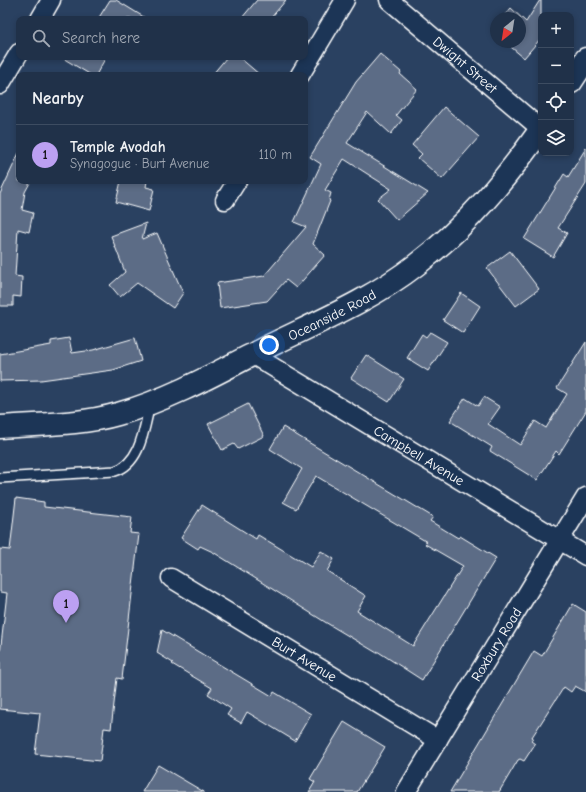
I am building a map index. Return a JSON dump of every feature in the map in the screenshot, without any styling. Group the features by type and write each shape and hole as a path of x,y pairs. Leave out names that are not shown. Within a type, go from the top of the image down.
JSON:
{"main road":[{"path":"574,77 586,59"},
{"name":"Oceanside Road","path":"0,427 78,422 117,415 150,404 253,355 365,298 415,266 461,227 490,196 538,133"}],"street":[{"path":"42,16 51,0"},
{"path":"302,72 345,0"},
{"name":"Dwight Street","path":"389,0 538,126"},
{"path":"0,85 16,58"},
{"path":"225,200 235,184"},
{"name":"Campbell Avenue","path":"253,355 586,556"},
{"name":"Roxbury Road","path":"406,792 586,497"},
{"name":"Burt Avenue","path":"171,578 438,740"}],"lane":[{"path":"0,478 115,471 122,469 133,458 139,444 150,404"}],"building":[{"path":"110,0 116,0 142,16 100,16"},
{"path":"257,0 286,0 273,16 244,16"},
{"path":"541,0 541,12 538,12 538,42 524,58 512,48 526,48 526,22"},
{"path":"511,8 515,12 507,12"},
{"path":"380,54 401,72 400,74 417,89 396,115 402,120 391,134 367,112 347,143 428,193 397,220 378,199 391,189 344,159 325,190 331,193 330,201 313,244 325,255 296,288 286,280 267,301 220,308 217,283 264,276 306,227 294,222 321,164 310,157 356,82"},
{"path":"66,60 104,60 98,72 86,72"},
{"path":"224,60 242,60 256,72 214,72"},
{"path":"444,107 479,137 442,179 418,158 422,154 412,145"},
{"path":"586,148 586,184 558,228 567,233 553,257 524,239 564,174 568,177"},
{"path":"16,159 16,184 29,184 25,192 22,210 33,213 29,232 18,229 15,276 22,277 21,297 13,296 13,306 0,306 0,194"},
{"path":"120,184 146,184 146,187 154,189 149,211 116,202"},
{"path":"146,223 142,239 157,233 183,293 173,308 137,283 120,297 110,285 125,272 111,236"},
{"path":"510,251 539,289 516,306 487,268"},
{"path":"461,293 480,306 463,333 443,320"},
{"path":"430,332 447,342 428,371 407,358 422,334 426,337"},
{"path":"69,338 72,353 93,350 135,338 141,361 113,370 41,380 0,381 0,354 51,345 51,341"},
{"path":"586,342 586,411 559,454 556,451 537,480 490,451 492,447 450,421 465,398 478,406 484,397 500,407 488,424 520,445 535,421 546,428 567,394 557,388"},
{"path":"366,355 404,379 389,402 351,378"},
{"path":"248,404 264,436 238,449 234,444 222,450 208,424"},
{"path":"283,427 433,517 430,521 458,538 460,536 496,558 422,680 377,651 377,653 325,622 213,552 200,546 198,549 181,538 202,505 256,539 258,535 311,567 321,551 334,559 327,571 366,596 357,611 413,646 463,566 425,544 427,542 316,476 296,509 283,502 302,469 270,449"},
{"path":"16,498 44,502 44,507 132,517 130,533 139,534 122,679 117,678 111,729 104,728 100,761 35,754 40,713 0,709 0,654 7,593 0,592 0,549 10,550"},
{"path":"573,604 586,612 586,692 575,686 571,692 564,687 532,737 531,741 535,744 524,761 520,759 518,760 499,792 450,792 534,651 542,656"},
{"path":"162,630 272,696 274,692 311,714 295,741 247,712 241,723 227,715 231,709 208,694 212,688 172,664 173,663 157,653"},
{"path":"344,722 385,747 357,792 309,792 315,782 310,779"},
{"path":"158,765 204,792 142,792"}],"place":[{"name":"Temple Avodah","path":"66,623"}]}
